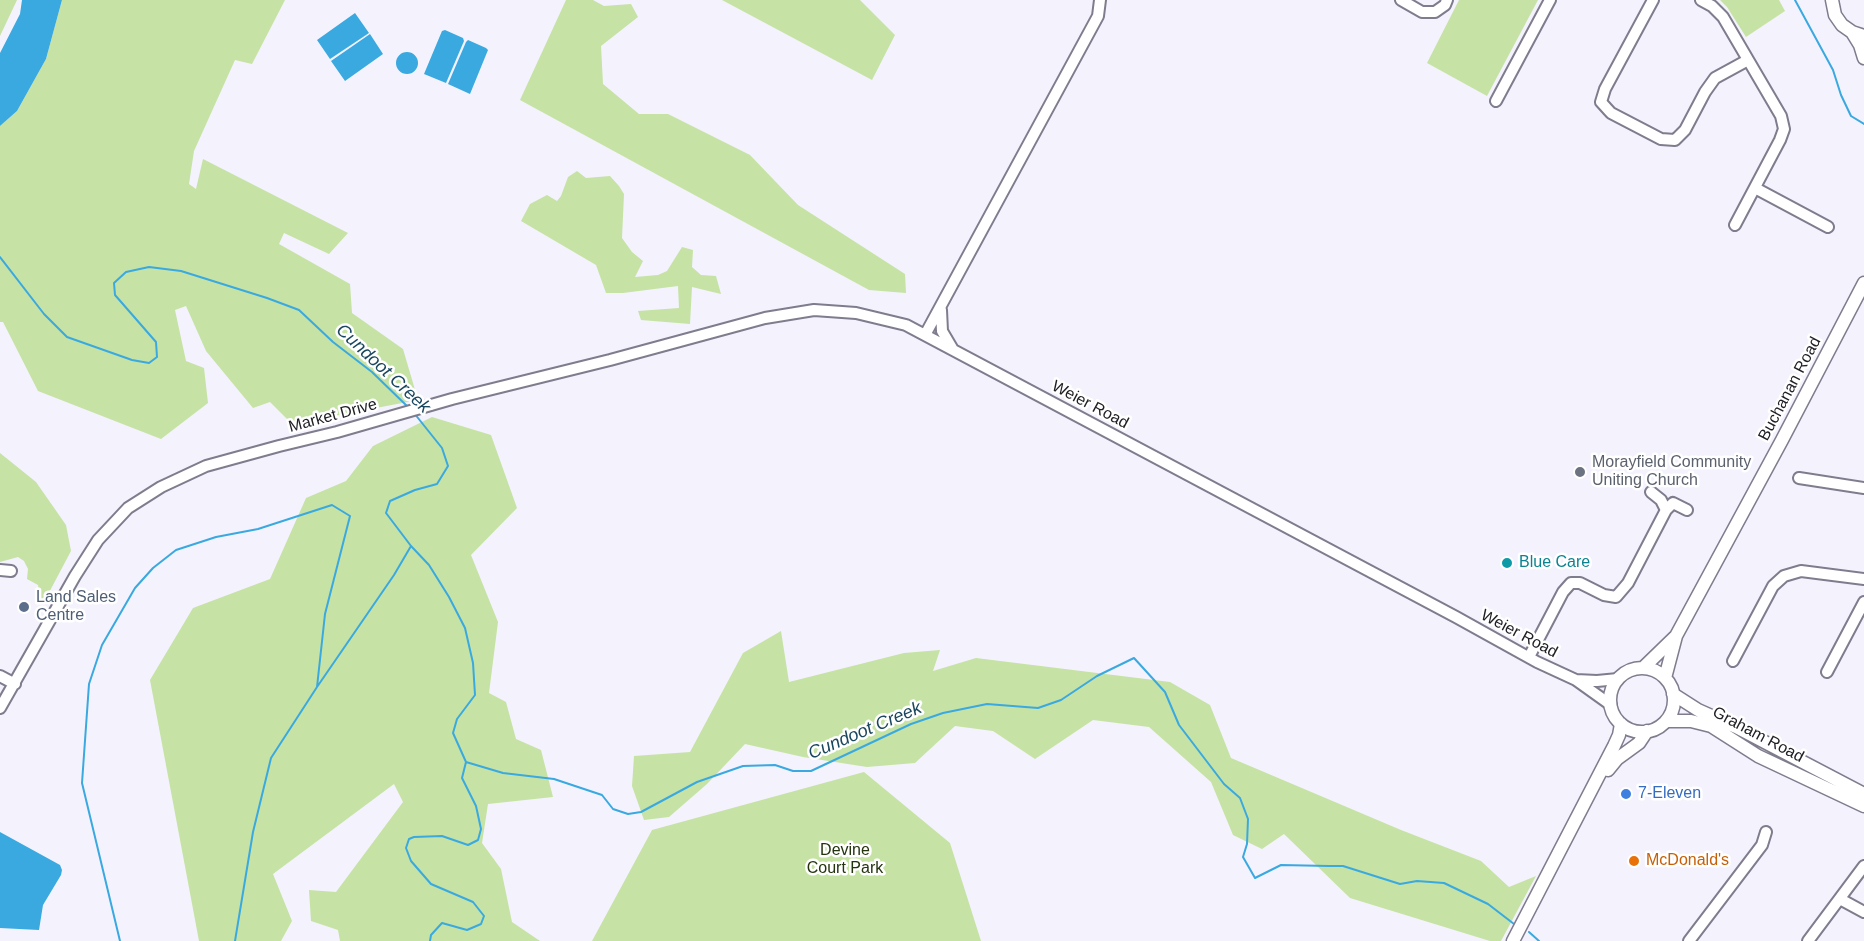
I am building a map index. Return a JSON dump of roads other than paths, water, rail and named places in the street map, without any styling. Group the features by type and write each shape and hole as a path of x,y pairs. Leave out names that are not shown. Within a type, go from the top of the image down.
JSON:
{"main road":[{"path":"1832,0 1837,19 1858,34 1864,58"},
{"name":"Buchanan Road","path":"1665,678 1676,636 1864,283"},
{"name":"Buchanan Road","path":"1643,668 1676,636"},
{"path":"1643,668 1652,669 1665,678 1673,694 1674,704 1666,721 1658,728 1647,731 1629,729 1620,723 1614,715 1610,696 1618,679 1634,669 1643,668"},
{"name":"Graham Road","path":"1673,694 1698,710 1736,727 1864,794"},
{"name":"Graham Road","path":"1666,721 1691,721 1711,726 1764,759 1864,806"},
{"path":"1513,941 1614,747 1619,735 1620,723"},
{"path":"1549,873 1558,862 1613,763 1639,743 1647,731"}],"street":[{"path":"925,335 1098,16 1100,0"},
{"path":"1401,0 1422,12 1435,12 1445,5 1447,0"},
{"path":"1496,101 1550,0"},
{"path":"1653,0 1605,89 1601,102 1611,112 1661,139 1675,140 1685,129 1715,78 1748,60"},
{"path":"1701,0 1712,6 1723,17 1781,116 1784,129 1735,225"},
{"path":"1755,188 1828,227"},
{"path":"941,306 942,330 954,351"},
{"name":"Market Drive","path":"0,708 98,540 128,508 160,487 206,466 452,399 610,360 765,318 813,310 856,313 881,318 925,335"},
{"name":"Weier Road","path":"925,335 1528,657 1576,680 1611,705"},
{"path":"1799,478 1819,483 1864,488"},
{"path":"1652,492 1661,500 1666,510"},
{"path":"1528,657 1563,592 1571,583 1580,583 1604,595 1616,597 1628,583 1666,510 1673,503 1687,510"},
{"path":"1733,661 1773,586 1784,576 1801,571 1864,579"},
{"path":"1827,672 1864,602"},
{"path":"0,676 15,684"},
{"name":"Weier Road","path":"1576,680 1618,679"},
{"path":"1689,941 1762,845 1766,832"},
{"path":"1808,941 1864,866"},
{"path":"1840,899 1864,912"}],"water":[{"path":"22,0 62,0 46,59 17,111 0,126 0,53 20,14"},
{"path":"355,13 369,33 330,59 317,40"},
{"path":"445,30 463,38 464,41 446,83 424,74 442,31"},
{"path":"370,34 383,54 345,81 331,61"},
{"path":"468,40 488,50 470,94 448,84"},
{"path":"403,52 411,52 418,59 418,67 411,74 403,74 396,67 396,59"},
{"path":"0,832 60,865 62,870 43,905 39,930 0,928"}],"waterway":[{"path":"1795,0 1833,70 1851,116 1864,124"},
{"name":"Cundoot Creek","path":"0,257 44,314 67,337 132,360 149,363 157,357 156,342 115,295 114,283 126,272 149,267 181,271 267,298 299,310 333,342 372,372 408,407"},
{"name":"Cundoot Creek","path":"414,413 442,448 448,466 437,484 415,490 390,501 386,513 429,565 465,628 473,663 475,695 457,719 453,733 466,762 503,773 554,779 602,795 613,809 628,814 641,812 697,782 743,766 775,765 793,771 811,771 911,724 943,713 987,704 1038,708 1061,700 1097,676 1134,658 1165,692 1179,725 1224,784 1240,798 1248,819 1247,844 1243,857 1255,878 1281,865 1343,866 1400,884 1417,881 1444,883 1488,904 1514,924"},
{"path":"120,941 82,783 89,684 102,645 135,588 153,568 176,550 216,537 258,529 332,505 350,516 325,614 317,687"},
{"path":"235,941 253,832 271,758 411,546"},
{"path":"430,941 431,935 442,923 467,930 481,924 484,916 473,902 431,884 411,861 406,848 409,839 414,837 442,836 468,845 478,840 481,829 476,806 462,778 466,762"},
{"name":"Cundoot Creek","path":"1529,932 1539,941"}],"place":[{"name":"Morayfield Community Uniting Church","path":"1580,472"},
{"name":"Blue Care","path":"1507,563"},
{"name":"Land Sales Centre","path":"24,607"},
{"name":"7-Eleven","path":"1626,794"},
{"name":"McDonald's","path":"1634,861"}],"park label":[{"name":"Devine Court Park","path":"845,860"}]}
